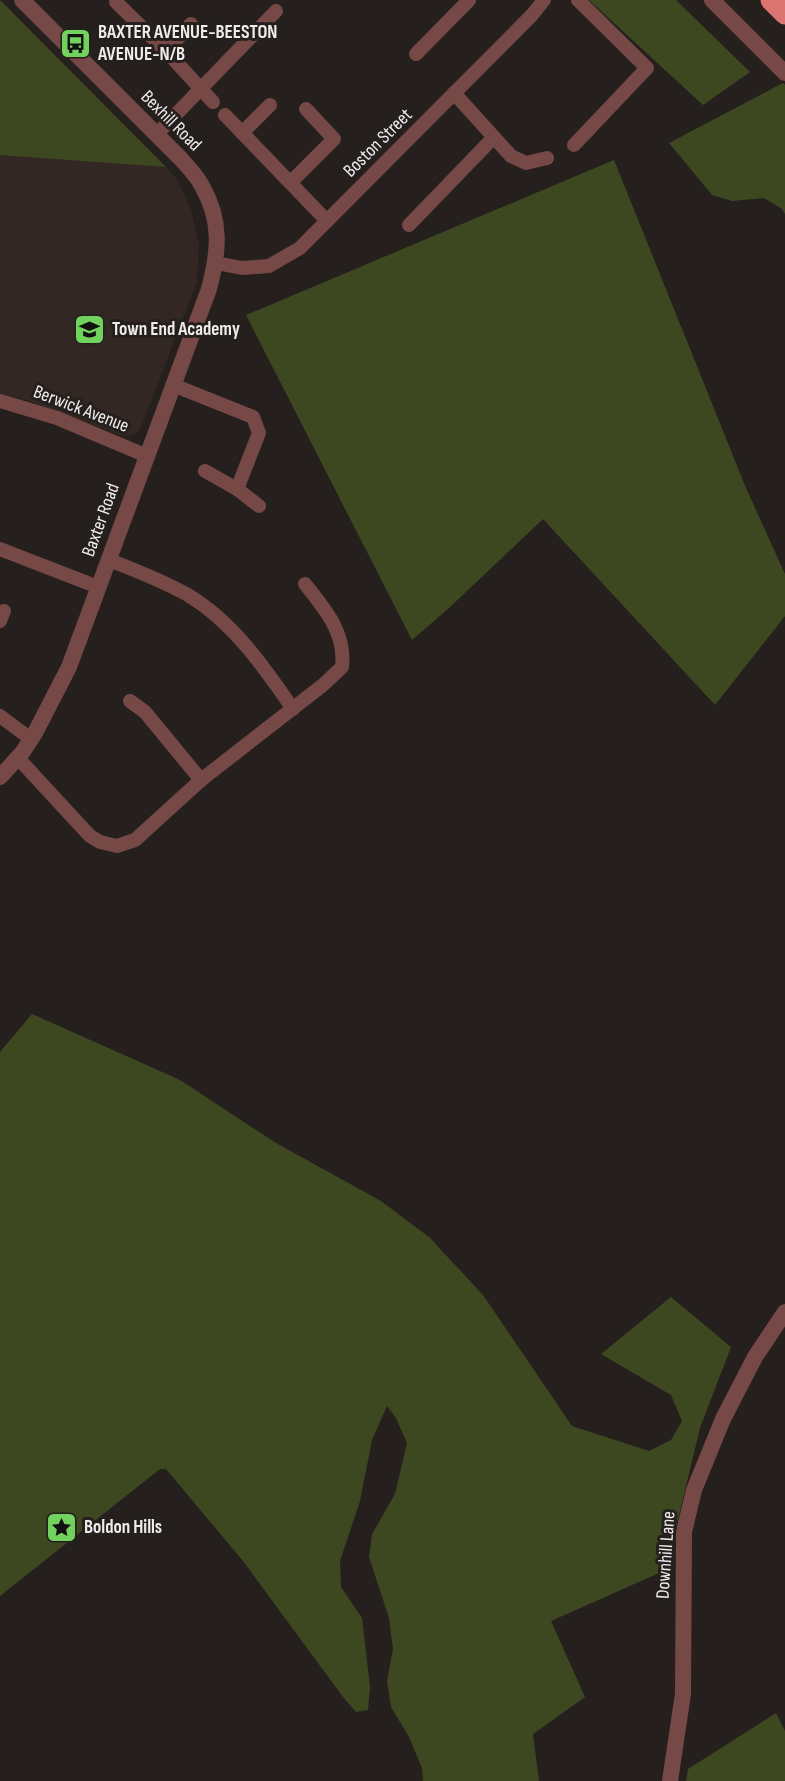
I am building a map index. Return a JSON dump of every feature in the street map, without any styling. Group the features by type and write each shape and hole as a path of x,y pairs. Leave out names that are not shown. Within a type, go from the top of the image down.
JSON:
{"highway":[{"path":"771,0 785,14"}],"street":[{"path":"416,54 469,0"},
{"name":"Boston Street","path":"216,263 242,268 270,266 300,248 544,0"},
{"path":"573,145 647,68 578,0"},
{"path":"712,0 785,73"},
{"name":"Bexhill Road","path":"28,2 181,159 201,183 212,208 218,233 216,263"},
{"path":"116,2 213,102"},
{"path":"156,135 276,11"},
{"path":"166,51 191,24"},
{"path":"454,93 511,156 526,163 547,158"},
{"path":"242,133 270,105"},
{"path":"290,183 334,139 306,109"},
{"path":"225,115 327,221"},
{"path":"409,225 494,137"},
{"name":"Baxter Road","path":"0,777 31,739 69,667 209,289 216,263"},
{"path":"173,385 253,417 259,433 237,489"},
{"name":"Berwick Avenue","path":"0,401 57,418 147,456"},
{"path":"205,471 237,489 259,506"},
{"path":"0,549 99,587"},
{"path":"109,559 176,589 212,612 256,657 293,709"},
{"path":"17,757 90,836 100,842 117,846 135,840 201,780 323,685 342,667 344,653 339,634 328,612 304,584"},
{"path":"130,701 145,712 201,780"},
{"path":"0,716 31,739"},
{"name":"Downhill Lane","path":"670,1781 683,1694 684,1532 694,1490 723,1419 755,1357 785,1312"}],"shaded area":[{"name":"Town End Academy","path":"0,155 166,167 182,190 190,207 199,243 197,282 139,432 123,436 0,393"}],"green space":[{"path":"0,0 6,6 166,167 0,155"},
{"path":"589,0 676,0 750,72 703,105"},
{"path":"783,83 785,214 782,209 764,198 732,201 712,195 669,143"},
{"path":"614,160 746,488 785,574 785,616 715,705 543,519 412,640 246,315"},
{"path":"32,1014 180,1080 276,1143 381,1201 429,1237 483,1295 572,1426 649,1451 671,1440 682,1421 671,1395 601,1354 671,1297 731,1347 700,1428 668,1569 551,1621 585,1697 533,1734 539,1781 423,1781 422,1768 409,1737 391,1707 387,1681 393,1649 389,1618 369,1557 372,1534 395,1494 407,1443 396,1418 387,1406 372,1440 360,1501 340,1561 341,1587 362,1618 370,1687 368,1710 356,1712 343,1697 243,1561 166,1469 160,1469 0,1596 0,1052"},
{"path":"776,1713 785,1731 785,1781 686,1781 688,1769"}],"place":[{"name":"BAXTER AVENUE-BEESTON AVENUE-N/B","path":"75,43"},
{"name":"Town End Academy","path":"89,329"},
{"name":"Boldon Hills","path":"61,1527"}]}
